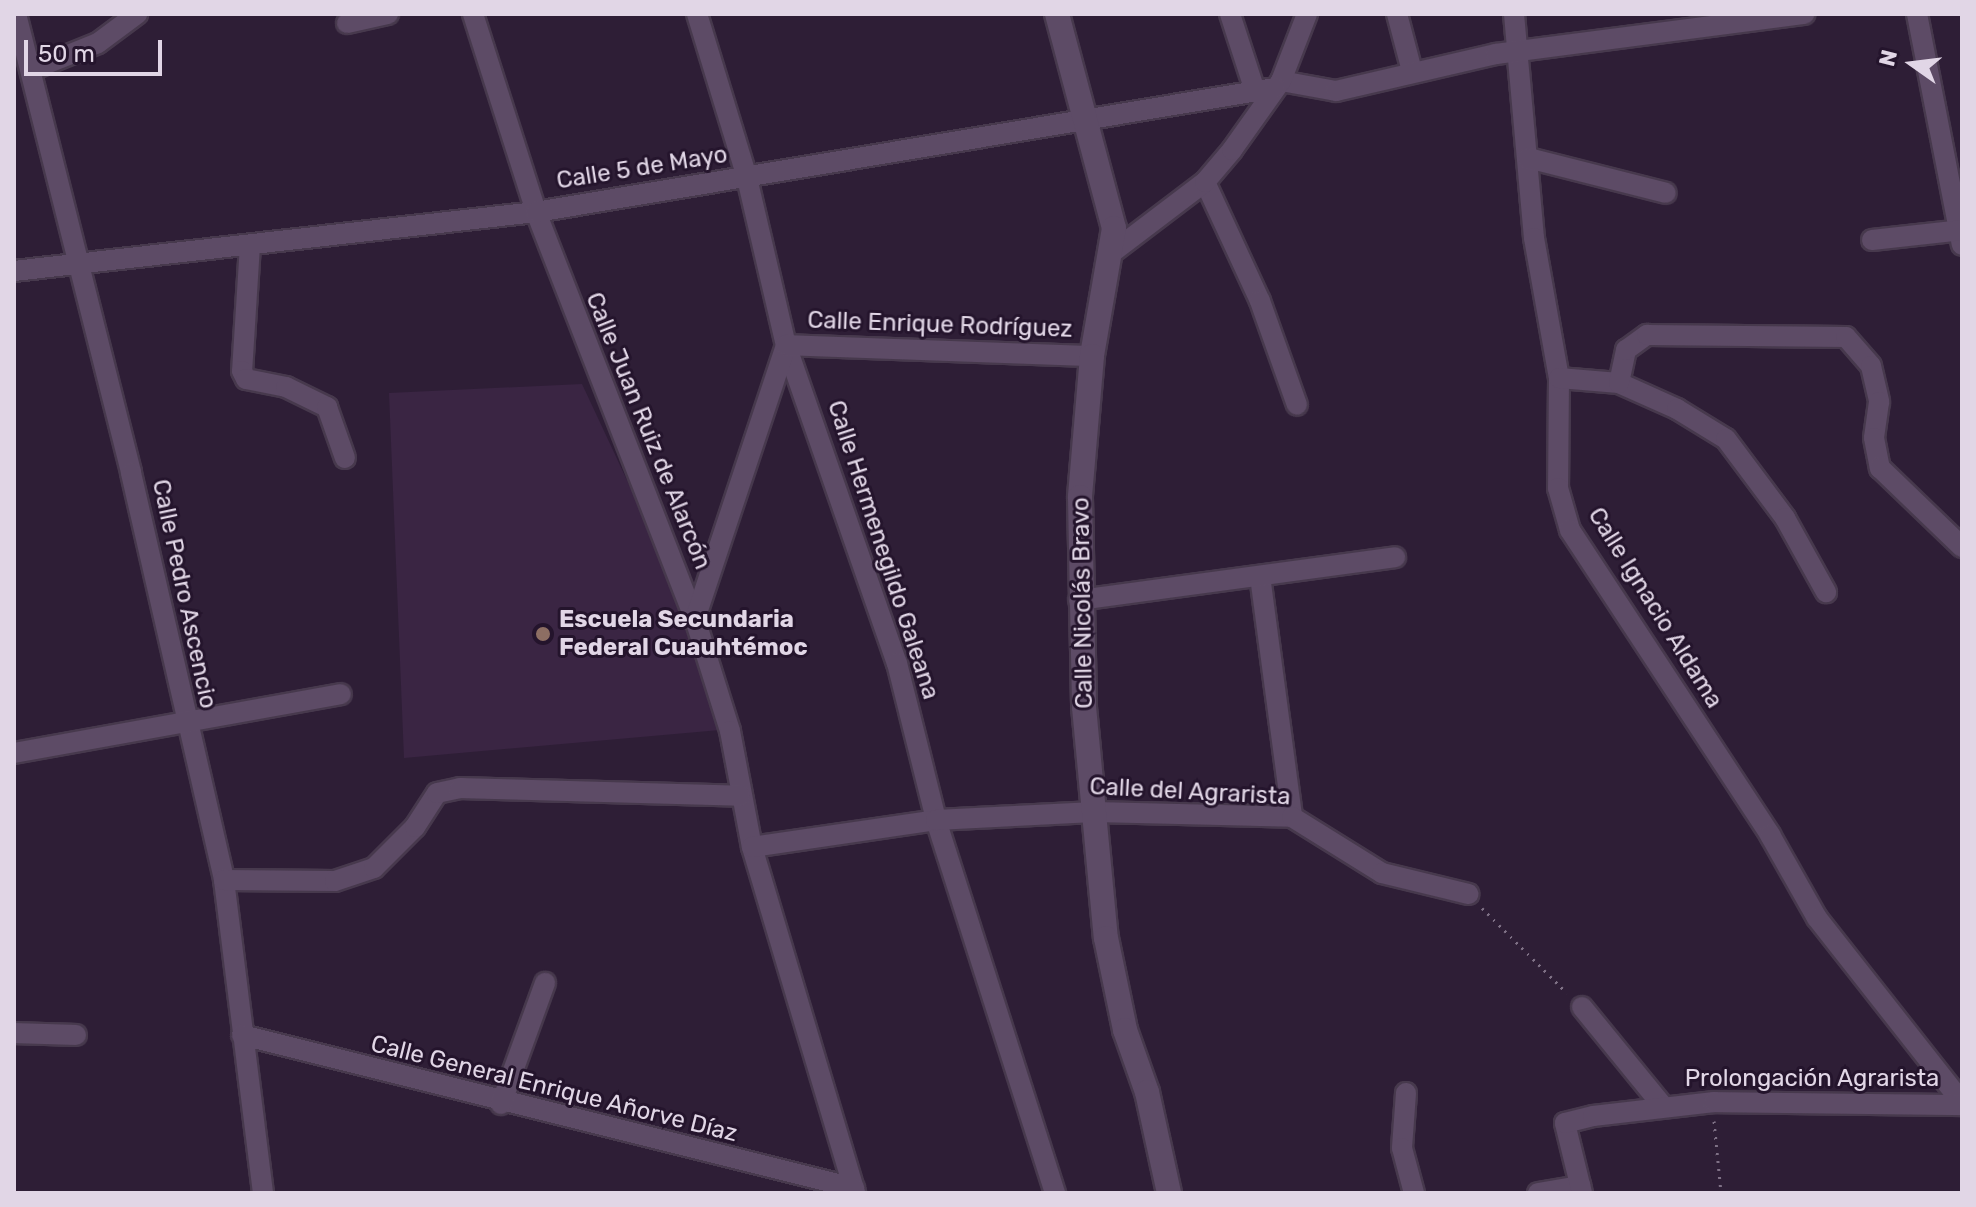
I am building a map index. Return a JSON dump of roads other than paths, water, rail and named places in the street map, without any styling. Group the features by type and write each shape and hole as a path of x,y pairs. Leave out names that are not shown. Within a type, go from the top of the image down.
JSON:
{"street":[{"name":"Calle Pedro Ascencio","path":"16,14 79,262 224,880 263,1193"},
{"path":"31,70 98,43 137,14"},
{"path":"347,23 388,14"},
{"name":"Calle Juan Ruiz de Alarcón","path":"473,14 536,212 695,619 730,731 752,847 854,1191"},
{"name":"Calle Hermenegildo Galeana","path":"697,14 747,178 786,345 897,663 936,820 1055,1193"},
{"name":"Calle Nicolás Bravo","path":"1057,14 1084,122 1110,207 1114,251 1092,356 1080,497 1079,600 1094,812 1106,938 1169,1193"},
{"path":"1230,14 1270,87"},
{"path":"1114,251 1205,182 1270,87 1307,14"},
{"path":"1397,14 1412,71"},
{"name":"Calle Ignacio Aldama","path":"1514,14 1534,238 1559,378 1558,488 1570,530 1770,835 1817,918 1962,1104"},
{"path":"1270,87 1336,91 1412,71 1518,51 1804,14"},
{"path":"1872,240 1961,235 1917,14"},
{"name":"Calle 5 de Mayo","path":"14,271 536,212 1084,122 1270,87"},
{"path":"1528,158 1666,193"},
{"path":"1205,182 1260,301 1297,405"},
{"path":"250,245 242,371 246,379 286,387 327,407 345,458"},
{"path":"1619,383 1626,350 1647,335 1846,337 1871,366 1879,402 1874,438 1880,468 1962,547"},
{"path":"695,619 786,345"},
{"name":"Calle Enrique Rodríguez","path":"786,345 1092,356"},
{"path":"1559,378 1619,383 1726,439 1785,518 1826,592"},
{"path":"1079,600 1395,557"},
{"path":"1260,576 1292,817"},
{"path":"14,753 341,694"},
{"path":"224,880 323,882 374,868 415,827 437,793 460,788 740,796"},
{"name":"Calle del Agrarista","path":"752,847 936,820 1094,812 1292,817 1382,873 1468,894"},
{"path":"501,1104 545,983"},
{"path":"1582,1007 1662,1105"},
{"path":"14,1033 76,1035"},
{"name":"Calle General Enrique Añorve Díaz","path":"242,1035 782,1183 854,1191"},
{"path":"1406,1093 1402,1148 1414,1193"},
{"name":"Prolongación Agrarista","path":"1581,1189 1565,1123 1662,1105 1714,1102 1962,1104"},
{"path":"1538,1193 1581,1189"}],"place":[{"name":"Escuela Secundaria Federal Cuauhtémoc","path":"543,634"}]}
